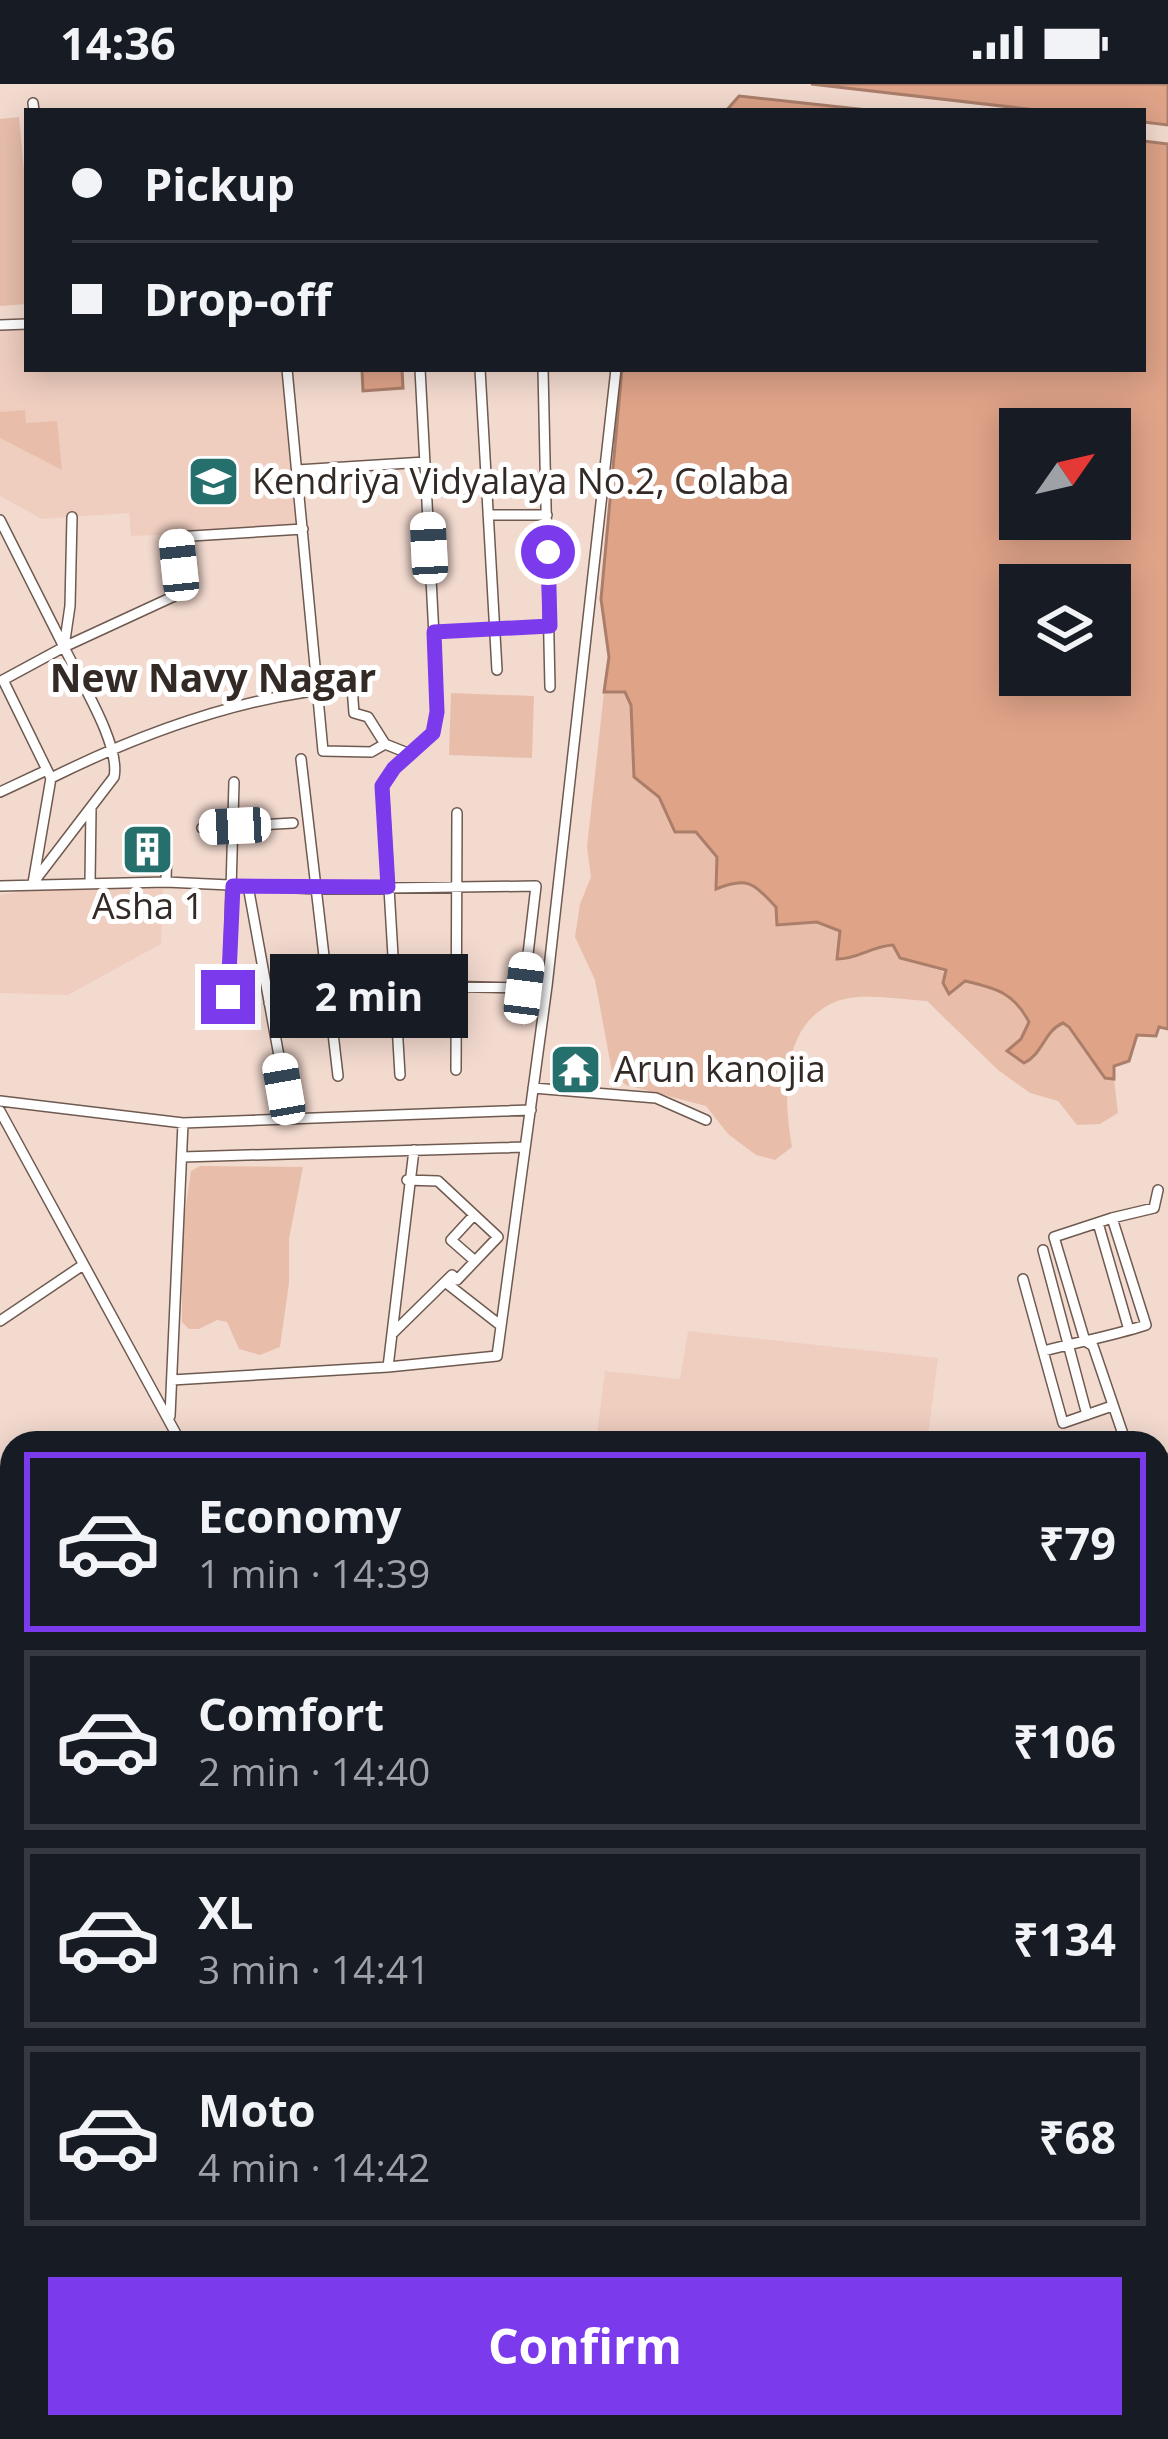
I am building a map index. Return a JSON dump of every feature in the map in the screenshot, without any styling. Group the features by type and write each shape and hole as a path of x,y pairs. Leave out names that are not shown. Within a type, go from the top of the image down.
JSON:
{"street":[{"path":"287,372 323,751 371,752 385,744"},
{"path":"400,1076 382,786 394,768 433,733 437,712 420,372"},
{"path":"480,372 497,670"},
{"path":"543,372 550,687"},
{"path":"172,1380 497,1356 531,1110 616,372"},
{"path":"297,470 425,462"},
{"path":"488,514 548,515"},
{"path":"64,647 72,517"},
{"path":"0,520 112,748 115,777 33,883"},
{"path":"33,883 49,774 2,681 181,592 176,537 303,529"},
{"path":"434,632 550,626"},
{"path":"0,791 249,703 318,690 352,687 354,713 368,717 385,744 410,754"},
{"path":"301,759 338,1076"},
{"path":"228,997 234,782"},
{"path":"90,883 91,808"},
{"path":"457,813 457,1070"},
{"path":"202,828 292,823"},
{"path":"166,882 167,836"},
{"path":"0,886 166,882 317,889 536,886 524,988 396,986 268,1003"},
{"path":"248,886 284,1089"},
{"path":"533,1088 656,1098 706,1120"},
{"path":"0,1101 183,1123 531,1110"},
{"path":"0,1111 175,1431"},
{"path":"170,1422 183,1123"},
{"path":"0,1149 16,1142"},
{"path":"182,1157 524,1147"},
{"path":"388,1366 413,1150"},
{"path":"392,1334 452,1275 457,1280 498,1237 438,1181 407,1180"},
{"path":"1121,1431 1094,1346 1085,1341 1054,1237 1154,1208 1158,1190"},
{"path":"474,1215 451,1240 475,1261"},
{"path":"1044,1351 1146,1325 1112,1218"},
{"path":"1098,1222 1130,1330"},
{"path":"1043,1250 1087,1415"},
{"path":"0,1321 83,1265"},
{"path":"1023,1279 1063,1423 1112,1406"},
{"path":"445,1282 500,1325"}],"shaded area":[{"path":"811,84 1168,84 1168,125 1146,122 1146,108 1019,108"},
{"path":"739,96 849,108 729,108"},
{"path":"19,117 24,304 0,306 0,119"},
{"path":"1146,141 1168,144 1168,1029 1159,1027 1156,1036 1137,1035 1129,1061 1114,1066 1114,1079 1105,1078 1063,1023 1024,1063 1007,1051 1021,1039 1029,1022 1003,993 965,981 949,994 943,983 946,970 900,958 893,945 837,959 840,931 817,922 777,925 776,907 749,884 716,889 717,857 696,832 675,832 659,797 634,777 631,705 625,692 604,692 609,657 601,599 622,372 1146,372"},
{"name":"Kendriya Vidyalaya No.2, Colaba","path":"24,328 24,372 288,372 303,529 131,536 129,513 42,519 0,496 0,330"},
{"path":"362,372 402,372 403,388 363,391"},
{"path":"25,410 26,423 57,421 62,470 0,438 0,412"},
{"path":"604,692 626,692 631,705 634,777 659,797 675,832 696,832 737,880 755,886 776,907 777,924 818,922 840,931 838,958 893,945 900,958 1000,989 1019,1002 1029,1022 1021,1039 1063,1023 1104,1078 1114,1079 1118,1113 1100,1124 1077,1125 1058,1101 1030,1093 998,1070 927,1001 879,997 833,1003 803,1029 794,1047 787,1087 792,1147 775,1160 756,1155 728,1134 706,1106 626,1085 612,1072 595,980 575,937 580,904 591,877 587,847"},
{"path":"451,693 534,696 532,758 449,755"},
{"path":"54,886 163,889 161,944 68,995 0,993 0,895"},
{"path":"200,1166 303,1167 289,1239 289,1283 280,1347 260,1355 239,1349 227,1322 217,1320 189,1329 182,1322 182,1232 191,1171"},
{"path":"688,1331 938,1358 929,1431 598,1431 605,1371 680,1379"}],"place":[{"name":"Kendriya Vidyalaya No.2, Colaba","path":"213,481"},
{"name":"Asha 1","path":"148,850"},
{"name":"Arun kanojia","path":"575,1069"}],"district":[{"name":"New Navy Nagar","path":"213,678"}],"route":[{"path":"228,997 233,886 388,887 382,786 394,768 433,733 437,712 434,632 550,626 548,552"}]}
